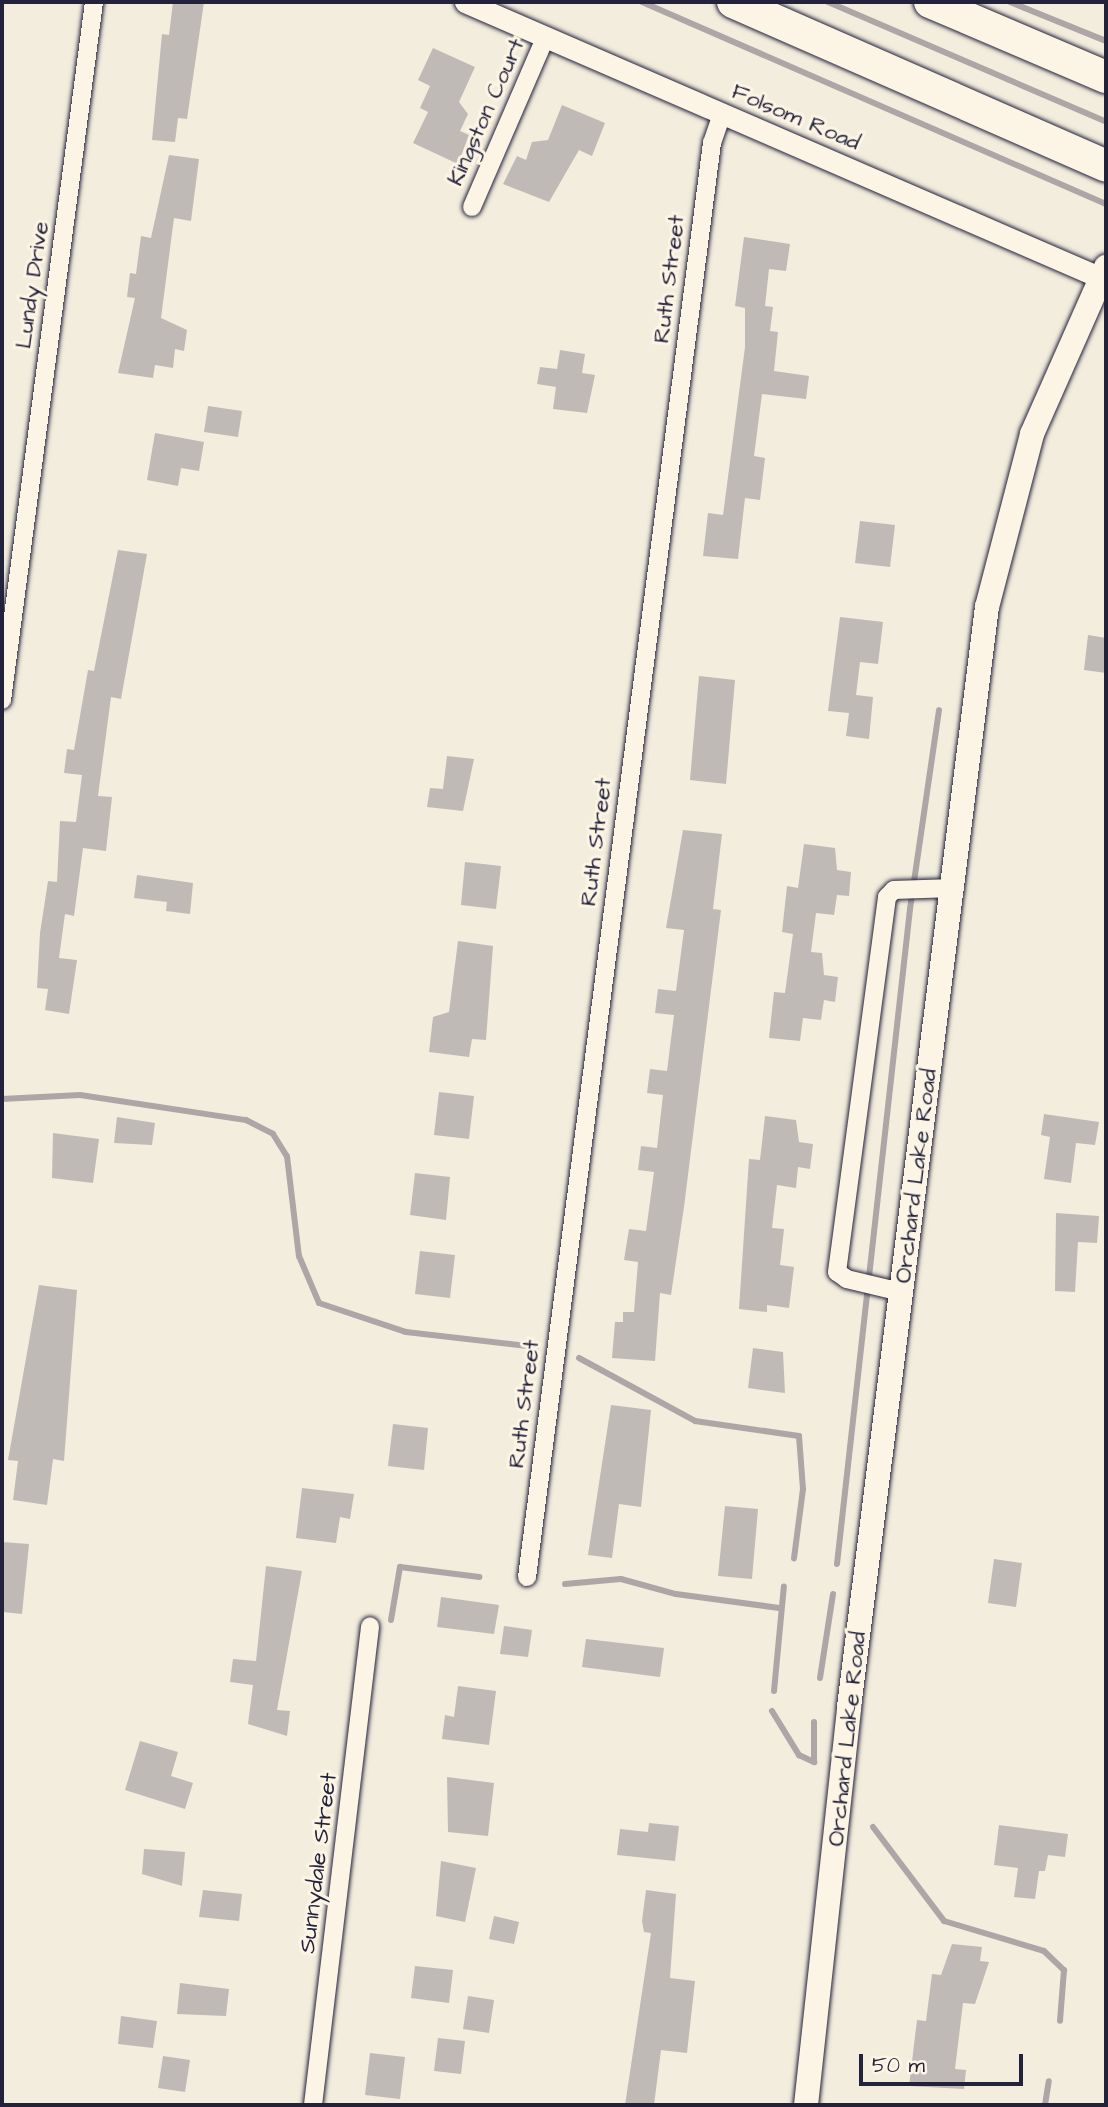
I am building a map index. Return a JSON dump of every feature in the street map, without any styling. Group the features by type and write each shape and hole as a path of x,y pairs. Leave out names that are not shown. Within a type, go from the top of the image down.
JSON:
{"highway":[{"path":"733,2 1106,166"},
{"path":"930,2 1106,77"}],"main road":[{"name":"Orchard Lake Road","path":"806,2105 901,1292 997,555 1049,389 1104,275"}],"street":[{"name":"Lundy Drive","path":"2,700 94,2"},
{"name":"Folsom Road","path":"465,2 1104,275"},
{"name":"Kingston Court","path":"472,207 545,38"},
{"name":"Ruth Street","path":"527,1577 712,143 722,114"},
{"path":"901,1292 864,1286 837,1272 887,897 894,890 953,888"},
{"name":"Sunnydale Street","path":"313,2105 369,1626"}],"building":[{"path":"173,2 204,2 187,119 178,118 175,142 152,140 162,34 169,35"},
{"path":"433,48 475,67 459,102 468,114 460,131 469,135 458,164 413,143 428,112 420,108 430,86 418,80"},
{"path":"562,105 605,123 592,156 579,150 549,202 503,184 517,156 526,160 532,142 548,140"},
{"path":"169,155 199,159 191,221 174,218 161,318 187,330 184,351 175,349 173,368 155,365 153,378 118,373 135,298 127,297 130,273 136,274 141,236 151,238"},
{"path":"744,237 790,244 786,271 769,269 765,306 773,307 770,331 778,332 774,371 809,376 806,399 762,394 754,456 765,458 760,500 745,498 738,559 703,556 708,513 723,515 745,347 745,308 735,306"},
{"path":"560,350 585,354 582,373 595,375 587,413 553,409 556,387 537,384 540,367 557,369"},
{"path":"208,406 242,411 238,437 204,432"},
{"path":"155,433 204,442 199,471 181,468 178,486 147,480"},
{"path":"860,521 895,525 890,567 855,563"},
{"path":"118,550 147,554 121,699 111,697 98,796 112,797 106,851 83,848 74,916 65,914 59,958 77,960 69,1014 45,1010 48,989 37,988 40,933 48,881 57,882 60,821 76,822 82,775 64,773 67,749 74,750 88,670 94,671"},
{"path":"840,617 883,622 878,664 860,662 856,695 873,697 869,739 846,736 849,713 828,711"},
{"path":"1088,635 1106,638 1106,673 1084,670"},
{"path":"699,676 735,680 726,784 690,780"},
{"path":"447,756 474,759 463,811 427,807 430,788 443,789"},
{"path":"683,830 722,834 713,909 721,910 684,1207 671,1295 660,1293 655,1361 612,1358 615,1322 623,1322 623,1312 634,1312 638,1262 624,1260 629,1229 646,1231 654,1172 638,1170 641,1146 657,1148 663,1095 647,1093 650,1069 667,1071 674,1015 655,1013 658,989 676,991 684,930 666,928"},
{"path":"804,844 835,848 837,870 851,872 849,896 837,895 834,915 816,913 811,952 822,953 824,975 838,977 835,1002 824,1000 821,1020 803,1018 800,1041 769,1038 774,992 785,993 793,934 782,932 787,886 798,888"},
{"path":"465,862 501,866 496,909 461,905"},
{"path":"137,875 193,883 190,914 166,911 167,902 134,898"},
{"path":"458,941 493,946 486,1040 472,1039 469,1057 429,1052 433,1017 449,1012"},
{"path":"439,1092 474,1096 469,1139 434,1135"},
{"path":"1044,1114 1099,1122 1095,1145 1076,1143 1071,1183 1044,1179 1050,1137 1041,1135"},
{"path":"765,1116 796,1120 799,1142 813,1144 810,1169 798,1167 796,1188 777,1185 772,1228 784,1229 780,1265 794,1267 789,1308 767,1305 767,1312 739,1309 749,1159 760,1160"},
{"path":"117,1117 155,1123 152,1145 114,1143"},
{"path":"53,1133 99,1139 93,1183 52,1178"},
{"path":"415,1173 450,1177 446,1220 410,1215"},
{"path":"1056,1213 1099,1216 1097,1243 1078,1242 1075,1292 1055,1291"},
{"path":"420,1251 455,1255 450,1298 415,1294"},
{"path":"39,1285 77,1290 64,1461 53,1459 47,1505 13,1500 18,1461 8,1460"},
{"path":"753,1348 783,1352 785,1393 748,1388"},
{"path":"611,1405 651,1410 641,1507 619,1504 612,1558 588,1555"},
{"path":"393,1424 428,1428 424,1470 388,1466"},
{"path":"302,1488 354,1494 350,1519 340,1517 336,1543 296,1538"},
{"path":"725,1506 758,1509 752,1579 718,1576"},
{"path":"2,1542 29,1544 22,1614 2,1612"},
{"path":"994,1559 1022,1563 1016,1607 988,1603"},
{"path":"266,1566 302,1571 277,1710 290,1711 287,1736 248,1724 253,1685 230,1682 233,1659 256,1661"},
{"path":"441,1597 499,1605 494,1634 437,1627"},
{"path":"504,1626 532,1630 528,1657 500,1654"},
{"path":"586,1639 664,1648 660,1677 582,1667"},
{"path":"458,1686 496,1691 489,1745 442,1739 445,1715 454,1717"},
{"path":"140,1741 178,1752 171,1776 193,1783 185,1809 125,1790"},
{"path":"447,1777 494,1783 488,1836 448,1832"},
{"path":"649,1823 679,1826 675,1861 617,1855 620,1829 648,1832"},
{"path":"999,1825 1068,1834 1065,1857 1048,1855 1045,1871 1039,1871 1035,1899 1014,1897 1018,1868 994,1865"},
{"path":"144,1849 185,1852 182,1886 142,1874"},
{"path":"441,1861 476,1868 465,1922 436,1916"},
{"path":"203,1890 242,1894 239,1921 199,1917"},
{"path":"646,1890 676,1894 670,1978 695,1981 687,2053 661,2050 654,2105 625,2105 651,1933 644,1932 642,1921"},
{"path":"494,1916 519,1922 514,1944 489,1939"},
{"path":"952,1944 982,1947 980,1961 989,1962 975,2004 963,2003 955,2069 966,2070 964,2089 909,2086 917,2020 926,2021 932,1974 941,1975"},
{"path":"415,1966 453,1970 449,2003 411,1998"},
{"path":"180,1983 229,1989 226,2016 177,2014"},
{"path":"468,1996 494,2000 489,2033 463,2029"},
{"path":"121,2016 157,2021 153,2048 118,2044"},
{"path":"438,2038 465,2041 461,2074 434,2071"},
{"path":"370,2053 405,2057 400,2099 365,2095"},
{"path":"163,2056 190,2060 185,2092 158,2088"}],"waterway":[{"path":"642,2 1106,204"},
{"path":"828,2 1106,122"},
{"path":"1010,2 1106,41"},
{"path":"837,1564 910,909 939,710"},
{"path":"2,1099 80,1095 246,1120 273,1134 287,1156 299,1256 319,1303 406,1332 536,1347"},
{"path":"579,1358 695,1421 799,1436 803,1489 794,1558"},
{"path":"391,1620 400,1567 479,1577"},
{"path":"565,1584 621,1579 676,1594 779,1608"},
{"path":"774,1691 784,1586"},
{"path":"820,1678 833,1594"},
{"path":"772,1711 799,1755 814,1762 814,1722"},
{"path":"873,1827 944,1921 1044,1951 1064,1970 1060,2021"},
{"path":"1045,2105 1049,2081"}]}
